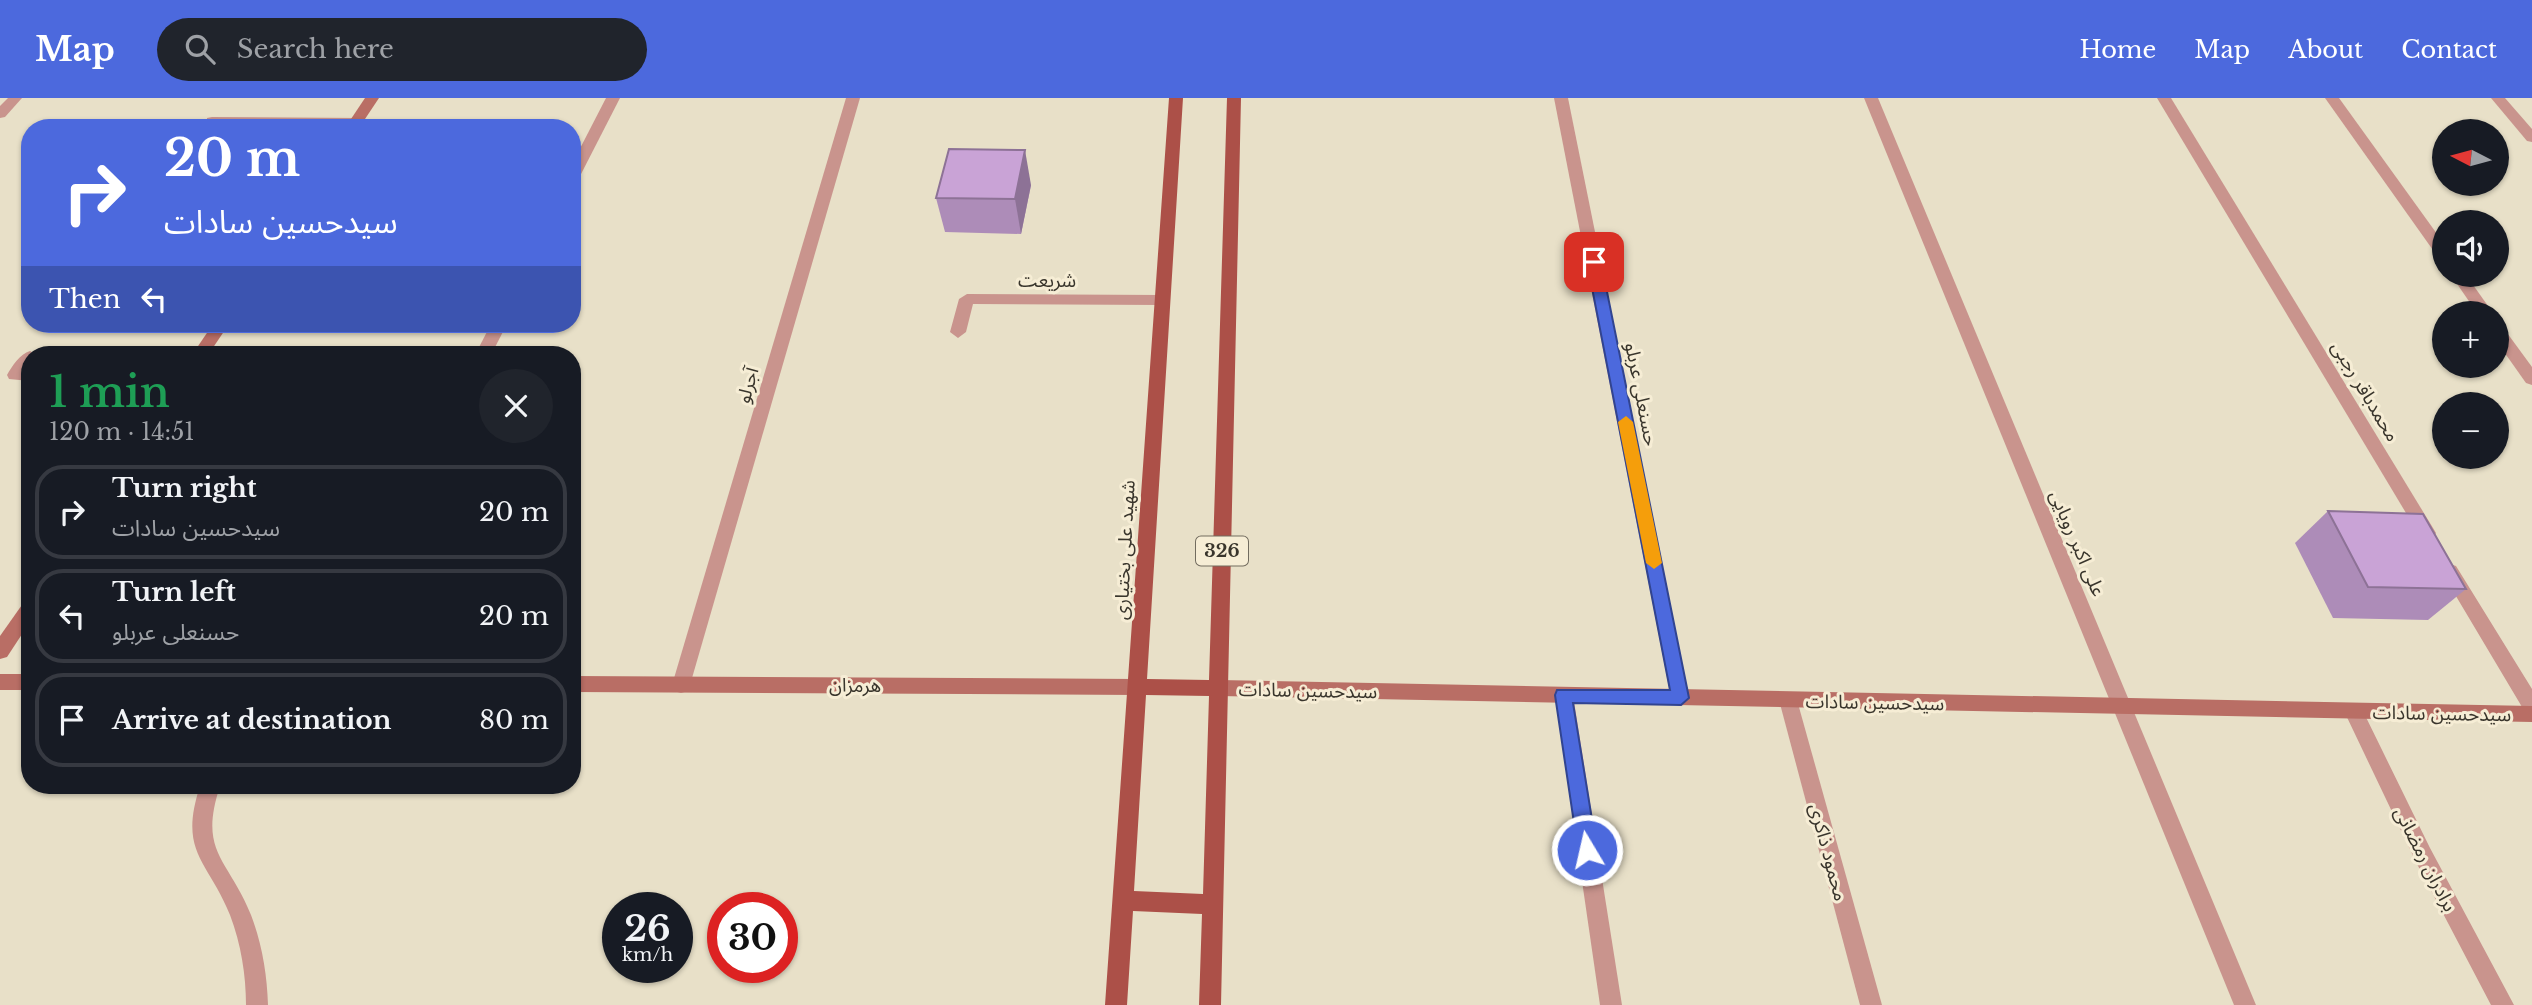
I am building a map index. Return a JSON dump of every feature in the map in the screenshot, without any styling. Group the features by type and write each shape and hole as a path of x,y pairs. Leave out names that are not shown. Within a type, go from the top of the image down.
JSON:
{"main road":[{"path":"358,119 372,98"},
{"name":"شهید علی بختیاری","path":"1116,1005 1176,98"},
{"name":"326","path":"1210,1005 1234,98"},
{"path":"0,651 21,620"},
{"path":"0,682 21,682"},
{"name":"هرمزان","path":"581,684 1138,687"},
{"path":"1138,687 1219,688"},
{"name":"سیدحسین سادات","path":"1219,688 2532,714"},
{"path":"1123,901 1212,904"}],"street":[{"path":"0,114 15,98"},
{"path":"581,160 613,98"},
{"name":"آجرلو","path":"681,685 853,98"},
{"name":"حسنعلی عربلو","path":"1561,98 1681,698"},
{"name":"علی اکبر رویایی","path":"1871,98 2245,1005"},
{"name":"محمدباقر رجبی","path":"2164,98 2532,706"},
{"path":"2332,98 2432,238"},
{"path":"2498,98 2532,138"},
{"name":"شریعت","path":"958,332 967,299 1162,300"},
{"path":"2509,347 2532,379"},
{"path":"1563,695 1611,1005"},
{"name":"محمود ذاکری","path":"1788,700 1871,1005"},
{"name":"برادران رمضانی","path":"2353,711 2423,855 2503,1005"},
{"path":"208,794 199,830 200,844 240,914 257,974 257,1005"}],"building":[{"path":"949,149 1025,150 1015,199 936,198"},
{"path":"2328,511 2423,514 2466,589 2368,587"}],"slow traffic":[{"path":"1626,422 1654,563"}],"route":[{"path":"1587,850 1563,695 1681,698 1594,262"}]}
